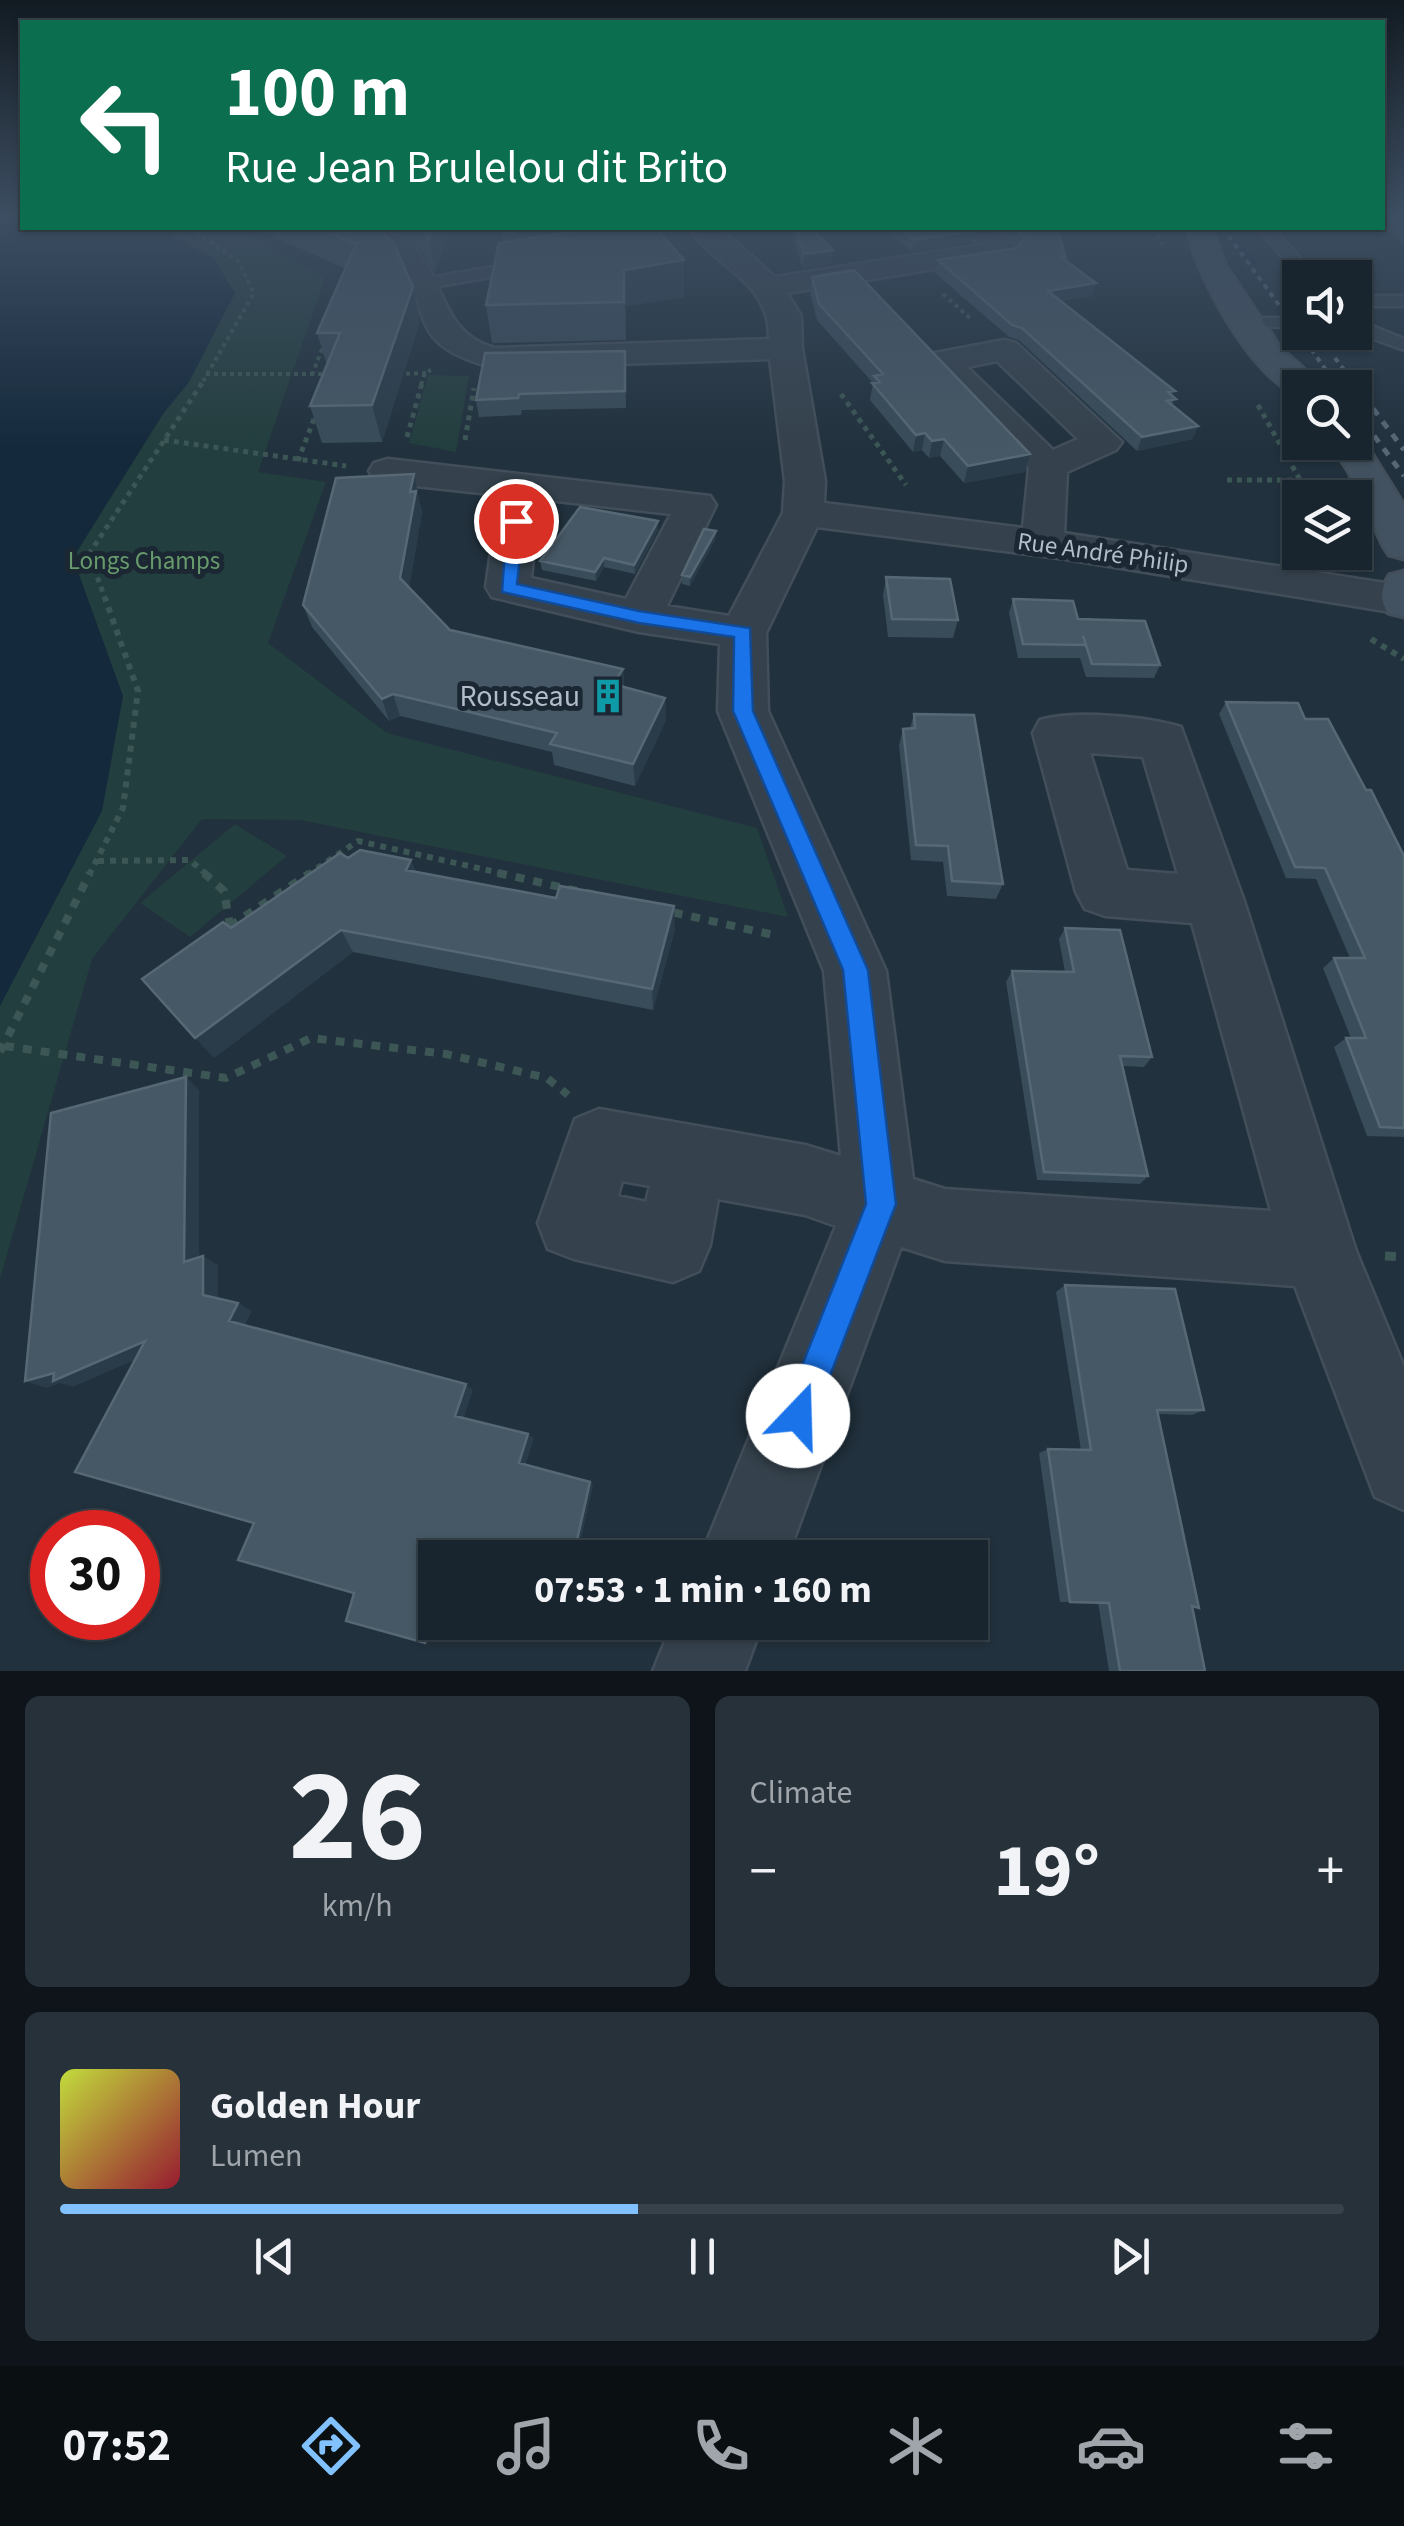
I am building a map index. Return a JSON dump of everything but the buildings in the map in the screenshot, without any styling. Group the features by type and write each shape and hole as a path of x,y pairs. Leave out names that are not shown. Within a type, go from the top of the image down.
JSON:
{"main road":[{"path":"1229,294 1282,371"},
{"path":"1258,294 1282,320"},
{"path":"1359,460 1404,546"},
{"path":"1361,460 1404,506"}],"street":[{"path":"428,294 460,365 779,317 856,294"},
{"path":"750,1540 881,1204 855,970 743,711 743,632 803,514 805,481 779,317 760,294"},
{"path":"1042,543 1048,466 942,361 994,340 1102,442 1048,466"},
{"path":"397,458 458,480 696,504 639,617"},
{"path":"520,488 508,588 639,617 743,632"},
{"name":"Rue André Philip","path":"803,514 1042,543 1404,596"},
{"path":"1215,901 1319,1251 1404,1468"},
{"path":"599,1143 574,1223 672,1245 690,1162 806,1180 945,1225 1319,1251"},
{"path":"699,1671 711,1640"}],"lane":[{"path":"1372,301 1404,301"},
{"path":"1372,332 1404,345"}],"path":[{"path":"253,294 184,414 89,554 138,691 123,808 3,1049 226,1078 311,1038 446,1054 548,1078 579,1104 599,1143"},
{"path":"779,317 909,490"},
{"path":"312,375 326,339"},
{"path":"390,374 425,374 460,365"},
{"path":"425,374 460,365"},
{"path":"458,480 460,365"},
{"path":"204,374 332,374 326,389"},
{"path":"164,440 298,461 397,458 425,374"},
{"path":"298,461 320,404"},
{"path":"1372,408 1383,422"},
{"path":"1227,480 1300,480"},
{"path":"230,926 358,841 801,942 837,930"},
{"path":"98,861 190,860 224,891 230,926 252,946"}],"green space":[{"name":"Longs Champs","path":"0,294 319,294 258,472 326,482 268,643 387,733 757,828 788,917 300,820 202,819 92,959 0,1279"},
{"path":"428,375 469,376 456,452 409,443"},
{"path":"235,824 287,856 190,937 140,903"}],"water":[{"path":"0,294 234,294 189,382 163,414 73,558 123,696 102,811 0,1006"}],"railway":[{"path":"1271,294 1326,370"},
{"path":"1335,358 1344,370"},
{"path":"1372,407 1404,450"},
{"path":"1372,433 1404,476"}],"place":[{"name":"Rousseau","path":"608,696"}],"route":[{"path":"516,521 508,588 639,617 743,632 743,711 855,970 881,1204 798,1416"}]}
